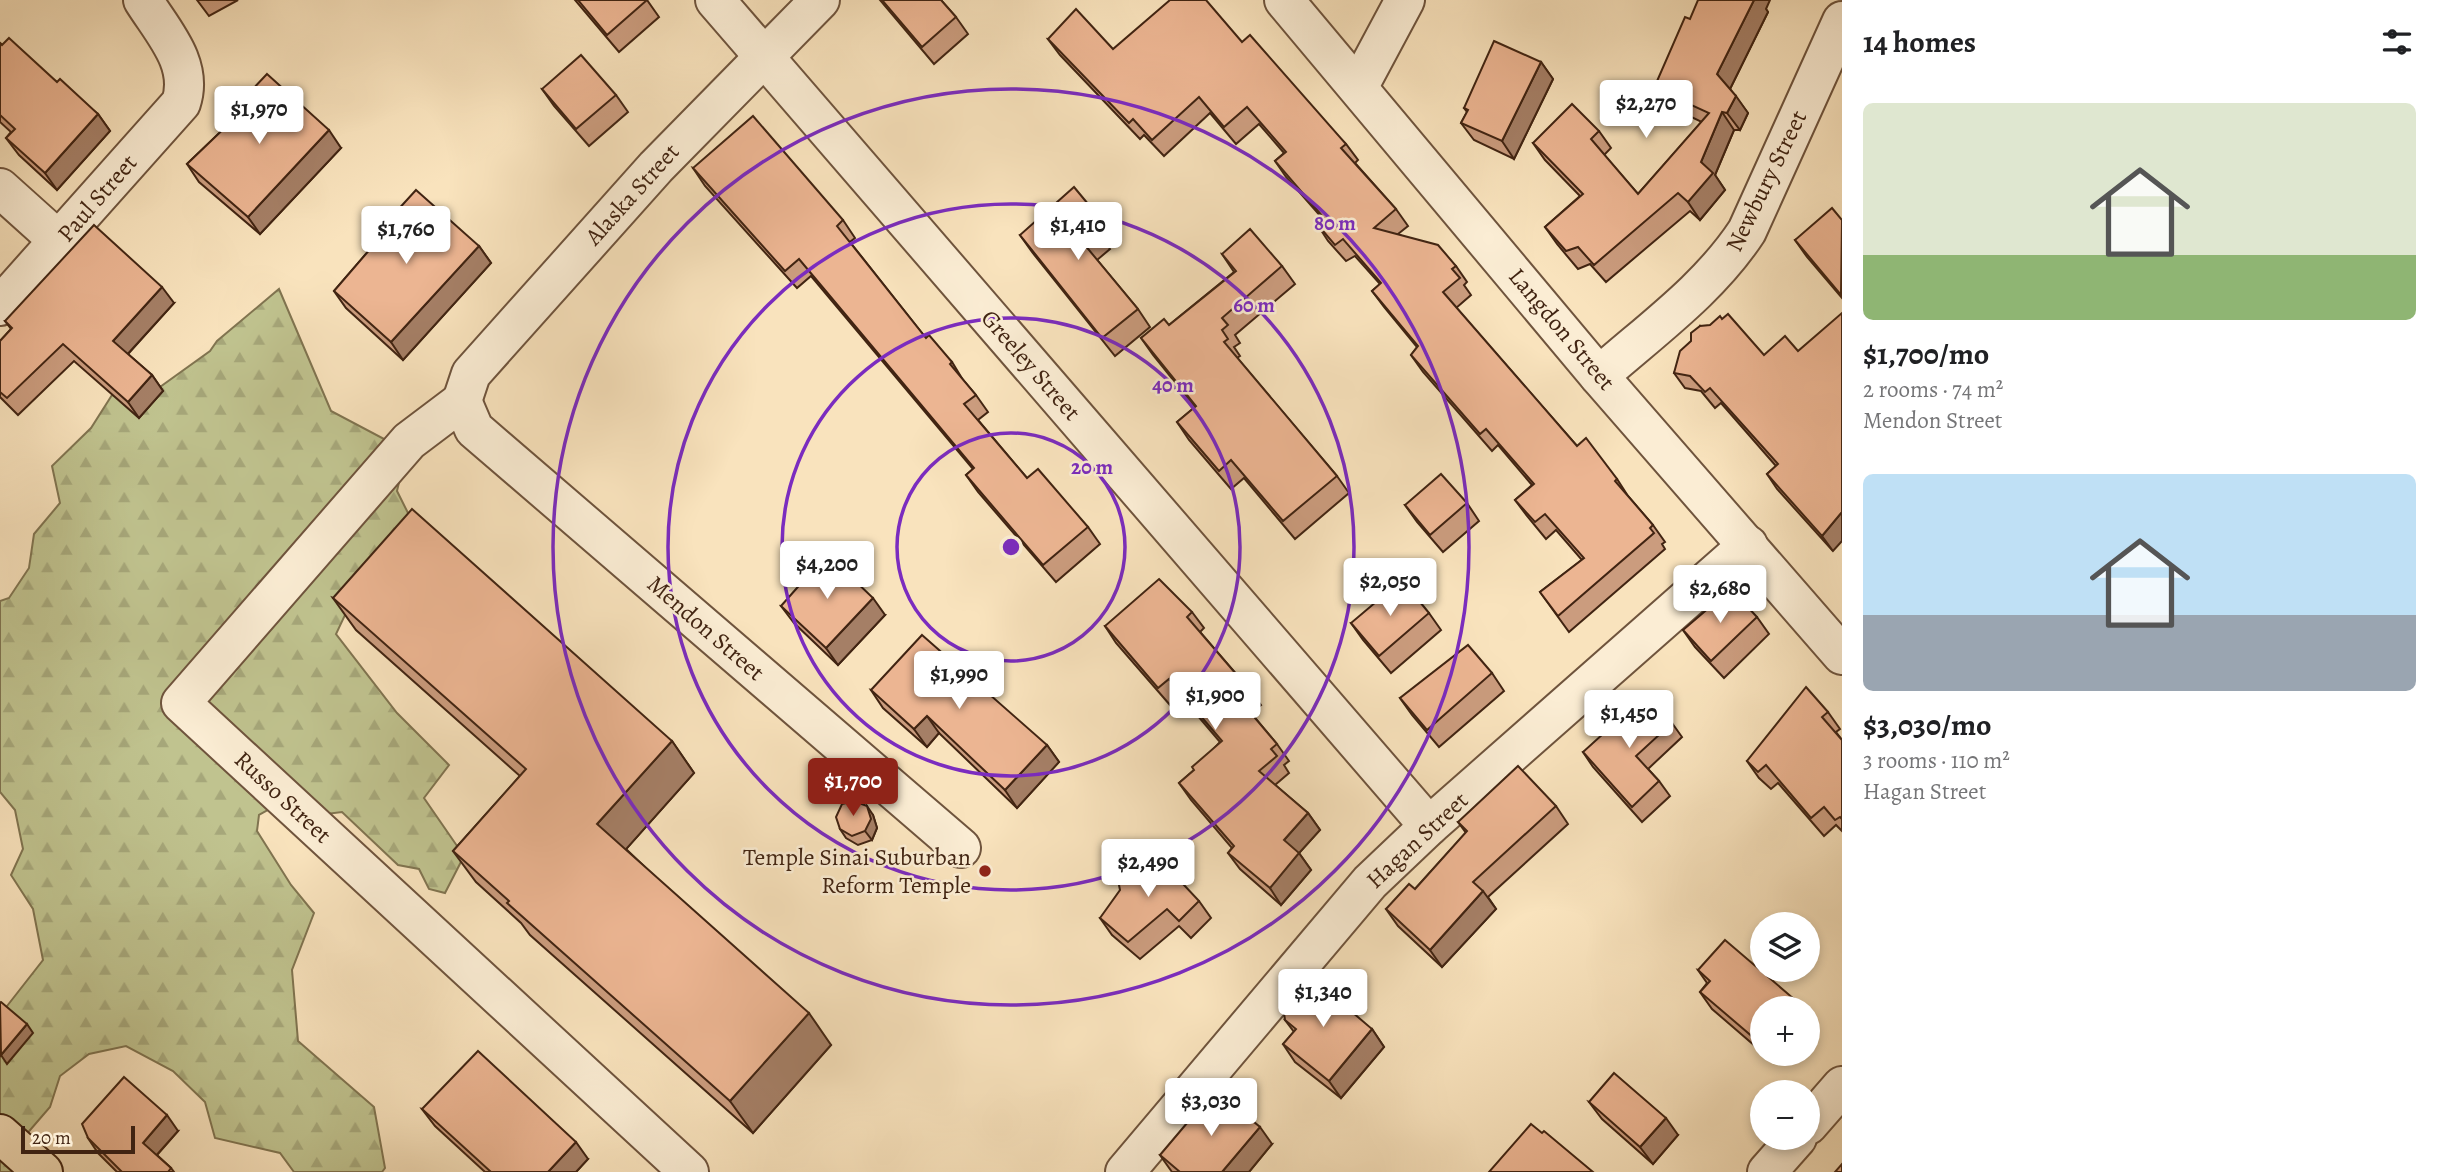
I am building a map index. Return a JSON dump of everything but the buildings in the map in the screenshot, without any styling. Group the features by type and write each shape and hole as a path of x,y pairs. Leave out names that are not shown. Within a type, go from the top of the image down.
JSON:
{"main road":[{"path":"0,1133 43,1172"}],"street":[{"name":"Paul Street","path":"0,306 181,103 187,85 178,56 143,0"},
{"name":"Greeley Street","path":"715,0 1429,826"},
{"name":"Alaska Street","path":"462,401 471,374 656,167 820,0"},
{"name":"Langdon Street","path":"1284,0 1359,86 1599,376 1842,655"},
{"path":"1359,86 1405,0"},
{"name":"Newbury Street","path":"1599,376 1711,279 1728,260 1746,231 1842,21"},
{"path":"0,188 59,241"},
{"name":"Mendon Street","path":"462,401 474,429 961,848"},
{"name":"Russo Street","path":"462,401 408,441 181,703 689,1172"},
{"name":"Hagan Street","path":"1125,1172 1370,882 1429,826 1748,545"},
{"path":"1820,1111 1842,1086"},
{"path":"1767,1172 1786,1150"}],"green space":[{"path":"279,289 331,411 386,440 400,478 397,491 416,529 360,583 336,634 397,713 449,765 424,798 464,856 445,893 429,889 419,869 398,865 342,812 310,816 286,800 259,815 257,831 291,885 314,913 292,970 298,1041 374,1107 385,1168 382,1172 294,1172 280,1153 215,1138 205,1102 173,1071 126,1046 89,1054 60,1076 50,1107 18,1144 43,1172 0,1172 0,1015 43,960 33,909 11,875 23,849 15,810 0,792 0,601 9,598 29,568 34,534 60,503 52,466 91,428 112,395 146,397 210,351 217,341"}],"place":[{"name":"Temple Sinai Suburban Reform Temple","path":"985,871"}]}
